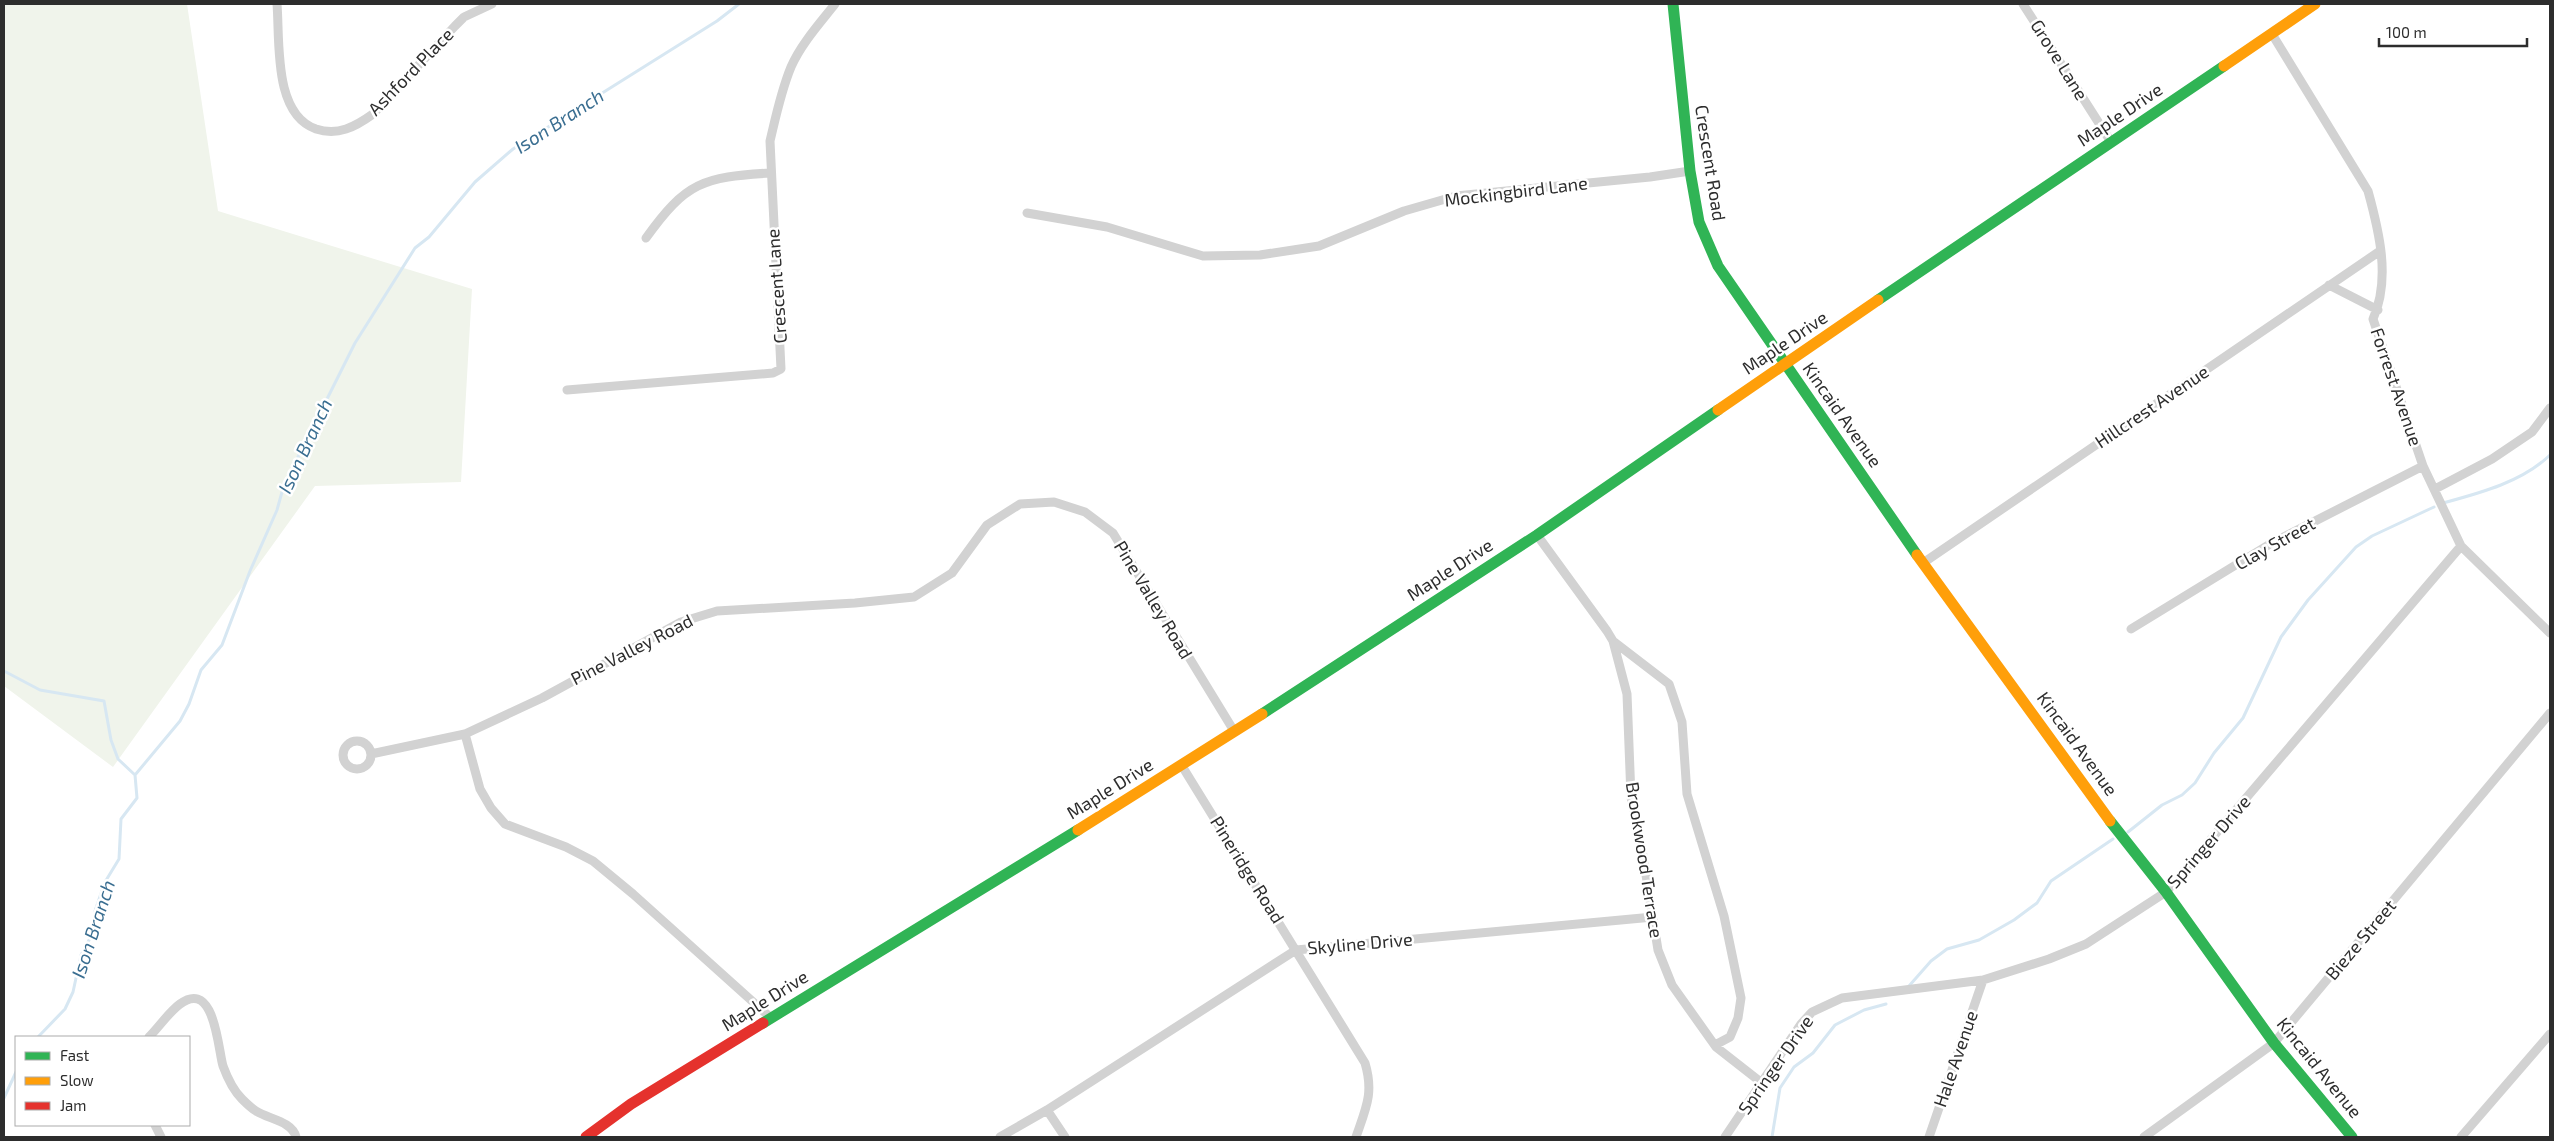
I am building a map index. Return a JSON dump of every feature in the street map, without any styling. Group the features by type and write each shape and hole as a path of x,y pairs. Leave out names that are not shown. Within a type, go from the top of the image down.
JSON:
{"street":[{"name":"Ashford Place","path":"277,4 282,79 288,103 301,119 312,127 335,132 357,126 373,114 455,26 469,14 492,4"},
{"name":"Crescent Lane","path":"567,390 774,374 781,370 770,173 770,141 778,104 791,66 814,29 835,4"},
{"name":"Crescent Road","path":"1673,4 1690,171 1699,222 1718,266 1785,364"},
{"name":"Grove Lane","path":"2024,4 2111,142"},
{"name":"Maple Drive","path":"586,1137 631,1104 1182,766 1537,535 2315,4"},
{"name":"Forrest Avenue","path":"2272,34 2368,191 2375,217 2383,282 2378,310 2373,319 2423,466 2461,546 2550,633"},
{"name":"Mockingbird Lane","path":"1027,213 1107,227 1203,256 1260,255 1319,246 1404,211 1456,196 1650,177 1690,171"},
{"path":"646,238 667,209 684,194 706,181 735,175 770,173"},
{"name":"Hillcrest Avenue","path":"1924,563 2380,251"},
{"path":"2329,285 2378,310"},
{"name":"Kincaid Avenue","path":"1785,364 1924,563 2119,833 2166,892 2274,1043 2352,1137"},
{"path":"2435,488 2492,458 2532,432 2550,408"},
{"name":"Clay Street","path":"2131,629 2270,544 2423,466"},
{"name":"Pine Valley Road","path":"371,754 465,734 542,698 656,636 698,616 726,609 855,603 914,597 952,573 987,525 1020,504 1054,502 1085,512 1113,534 1234,731"},
{"name":"Brookwood Terrace","path":"1537,535 1613,641 1627,694 1631,798 1658,950 1672,985 1715,1045 1762,1083"},
{"name":"Springer Drive","path":"1725,1137 1801,1024 1812,1012 1826,1004 1858,995 1983,980 2048,959 2086,944 2166,892 2461,546"},
{"path":"1613,641 1669,684 1682,722 1687,794 1724,916 1741,998 1738,1018 1730,1037 1715,1045"},
{"name":"Bieze Street","path":"2144,1137 2274,1043 2550,713"},
{"path":"465,734 480,788 490,808 505,824 566,847 593,861 633,894 771,1018"},
{"name":"Pineridge Road","path":"1182,766 1364,1063 1370,1081 1369,1099 1356,1137"},
{"name":"Skyline Drive","path":"1000,1137 1047,1110 1296,950 1653,917"},
{"name":"Hale Avenue","path":"1929,1137 1983,980"},
{"path":"150,1036 181,1003 190,999 200,1002 208,1008 217,1028 223,1066 231,1084 241,1099 256,1112 283,1123 295,1132 296,1137"},
{"path":"2461,1137 2550,1034"},
{"path":"1047,1110 1065,1137"}],"shaded area":[{"path":"4,4 187,4 218,211 472,289 461,482 315,486 113,767 4,686"}],"waterway":[{"name":"Ison Branch","path":"39,1036 65,1009 73,992 81,955 96,927 95,911 105,882 119,859 121,819 137,798 135,775 180,721 189,704 201,670 222,645 250,571 277,510 284,485 355,343 415,248 429,237 475,182 513,149 717,21 739,4"},
{"path":"2443,503 2486,491 2514,479 2550,455"},
{"path":"2128,832 2162,805 2182,795 2195,783 2214,753 2243,718 2281,637 2308,600 2356,547 2372,536 2434,507"},
{"path":"4,671 40,690 104,701 111,740 118,759 135,775"},
{"path":"1909,986 1931,961 1947,949 1979,940 2014,920 2037,903 2051,881 2113,839"},
{"path":"1772,1137 1780,1088 1794,1067 1813,1053 1835,1025 1864,1010 1886,1004"},
{"name":"Ison Branch","path":"4,1098 15,1074"}],"traffic: fast":[{"path":"1673,4 1690,171 1699,222 1718,266 1917,555"},
{"path":"1878,300 2224,66"},
{"path":"1262,714 1537,535 1718,410"},
{"path":"2110,821 2166,892 2274,1043 2352,1137"},
{"path":"763,1023 1078,830"}],"traffic: slow":[{"path":"2224,66 2315,4"},
{"path":"1718,410 1878,300"},
{"path":"1917,555 2110,821"},
{"path":"1078,830 1262,714"}],"traffic: jam":[{"path":"586,1137 631,1104 763,1023"}]}
